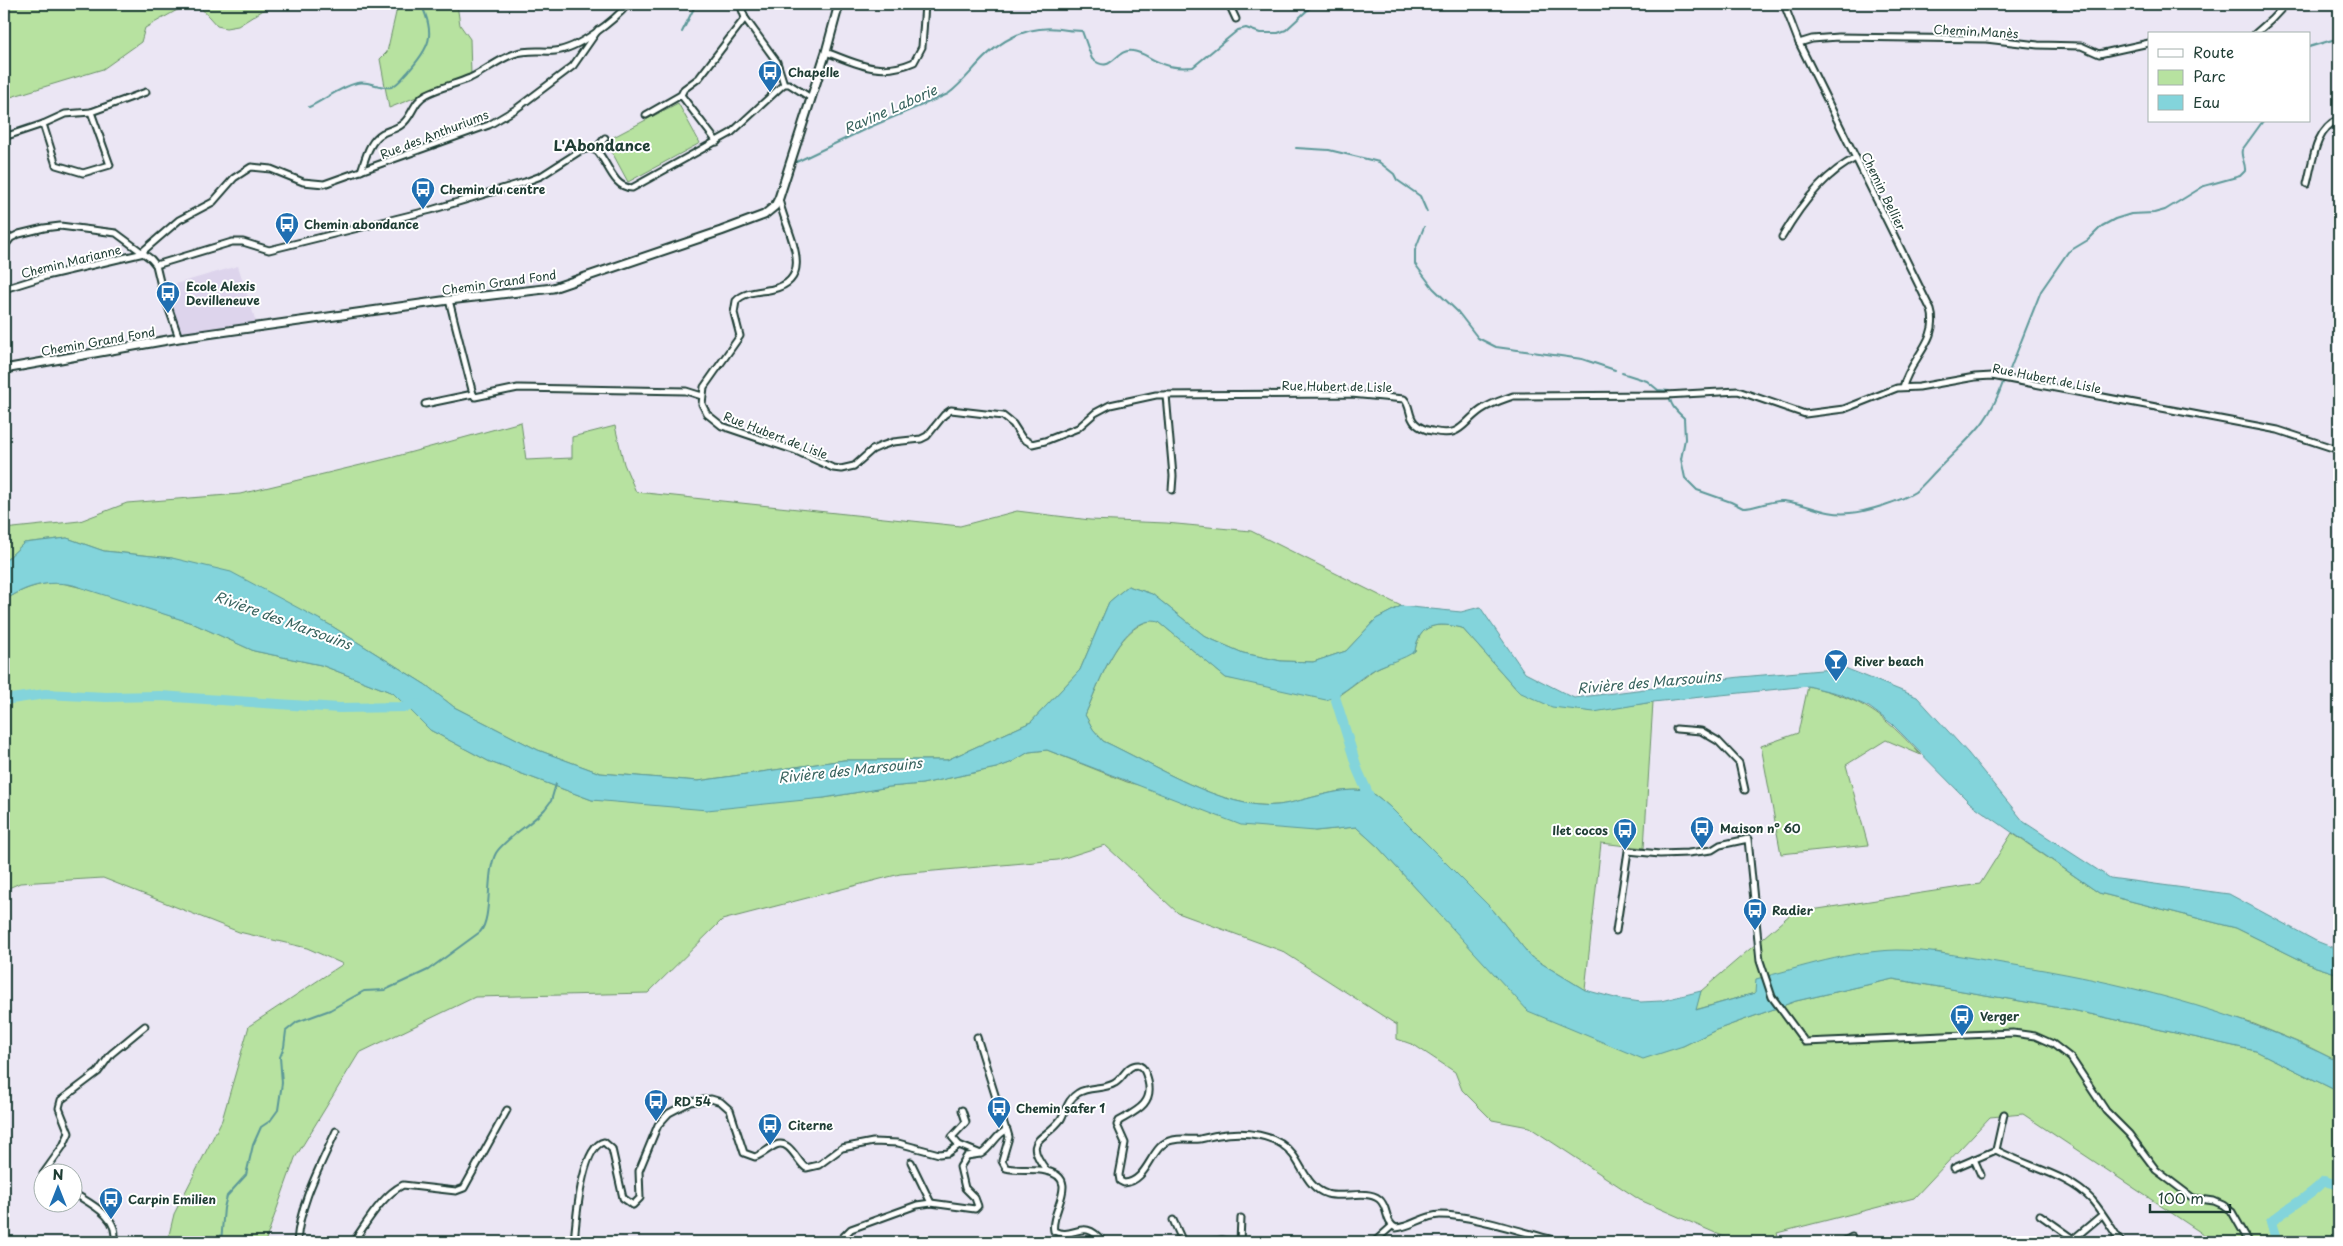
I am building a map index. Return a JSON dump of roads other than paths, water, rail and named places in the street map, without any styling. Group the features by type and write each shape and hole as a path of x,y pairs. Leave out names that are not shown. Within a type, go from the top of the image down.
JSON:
{"street":[{"path":"361,171 367,151 373,141 382,133 400,126 407,120 413,105 426,95 469,78 513,54 529,50 556,51 569,48 598,30 628,4"},
{"path":"740,4 745,18 777,62 784,84"},
{"name":"Chemin Grand Fond","path":"4,369 179,338 449,300 553,288 721,232 764,215 775,206 779,198 812,98 839,4"},
{"path":"826,52 880,70 893,69 914,62 922,47 925,4"},
{"path":"1229,4 1236,19"},
{"name":"Chemin Bellier","path":"1784,4 1799,43 1933,317 1932,332 1909,371 1903,387"},
{"path":"2257,32 2272,20 2286,4"},
{"path":"646,115 681,95 684,89 700,78 745,18"},
{"name":"Rue des Anthuriums","path":"143,253 179,220 213,202 234,178 251,167 271,168 312,184 324,184 489,125 516,109 573,66 598,30"},
{"name":"Chemin Manès","path":"1799,43 1812,39 1838,37 1986,39 2038,45 2081,46 2100,54 2148,44"},
{"path":"156,265 232,242 242,242 269,250 431,210 540,176 580,151 590,148 595,150 618,182 626,188 632,188 731,133 784,84 789,84 812,98"},
{"path":"4,137 43,124 65,114 91,112 146,92"},
{"path":"681,95 717,142"},
{"path":"43,124 56,165 83,173 110,165 91,112"},
{"path":"2307,184 2320,137 2331,122 2339,118"},
{"path":"595,150 605,138"},
{"path":"1782,237 1793,218 1812,195 1837,170 1856,158"},
{"path":"449,300 475,398 524,388 686,391 702,396 704,387 739,339 740,330 734,314 736,301 749,294 784,285 795,269 797,251 782,214 779,198"},
{"path":"4,247 11,238 19,234 60,226 84,230 111,231 143,253 156,265 160,286 179,338"},
{"name":"Chemin Marianne","path":"4,289 46,276 143,253"},
{"name":"Rue Hubert de Lisle","path":"702,396 704,409 715,422 796,451 832,468 841,469 854,466 872,450 881,446 893,442 921,439 927,436 944,415 951,410 1003,416 1013,424 1022,438 1032,444 1078,428 1095,413 1110,405 1166,395 1351,394 1395,397 1406,401 1410,416 1419,426 1448,434 1459,430 1481,410 1513,396 1674,395 1738,391 1805,414 1844,409 1903,387 1919,387 1975,377 1992,376 2278,430 2339,450"},
{"path":"425,404 473,394"},
{"path":"1166,395 1173,476 1172,490"},
{"path":"1676,730 1701,731 1718,741 1739,762 1745,790"},
{"path":"1616,931 1628,851 1660,854 1688,853 1712,850 1720,845 1748,839 1760,961 1772,997 1805,1042 2013,1033 2036,1036 2053,1044 2071,1058 2106,1111 2128,1134 2156,1170 2193,1198 2214,1201 2223,1205 2232,1212 2249,1242"},
{"path":"50,1164 63,1146 69,1133 59,1108 61,1100 98,1072 112,1054 145,1026"},
{"path":"977,1037 1009,1137 1002,1161 1006,1168 1048,1171"},
{"path":"1103,1242 1097,1234 1087,1229 1058,1233 1054,1231 1053,1220 1062,1199 1063,1184 1060,1178 1048,1171 1038,1158 1036,1146 1042,1135 1061,1118 1072,1098 1080,1092 1115,1083 1129,1067 1138,1065 1145,1071 1149,1085 1149,1096 1145,1105 1117,1124 1125,1143 1119,1175 1120,1181 1124,1183 1131,1182 1141,1175 1160,1148 1172,1140 1199,1139 1226,1134 1262,1136 1274,1140 1288,1149 1312,1184 1319,1190 1335,1196 1377,1198 1383,1203 1392,1226"},
{"path":"574,1242 583,1175 596,1145 604,1142 612,1149 624,1198 632,1205 640,1198 639,1170 658,1125 679,1107 699,1099 711,1099 721,1102 730,1110 744,1153 755,1157 776,1145 782,1144 790,1149 806,1168 819,1165 842,1148 873,1142 898,1143 940,1154 948,1153 959,1145"},
{"path":"354,1242 379,1206 397,1188 403,1185 456,1191 464,1188 507,1110"},
{"path":"962,1110 966,1122 952,1137 959,1145 981,1154"},
{"path":"1996,1150 2004,1114"},
{"path":"838,1242 846,1234 862,1225 917,1204 931,1203 969,1210 977,1208 977,1200 962,1182 960,1167 967,1156 981,1154 1006,1130"},
{"path":"296,1242 300,1218 309,1191 336,1131"},
{"path":"1954,1168 1996,1150 2068,1182 2092,1201 2121,1242"},
{"path":"1974,1159 1981,1176"},
{"path":"911,1162 931,1203"},
{"path":"82,1197 89,1201 108,1219 115,1229 114,1242"},
{"path":"2040,1215 2072,1240 2102,1215"},
{"path":"1374,1242 1392,1226 1403,1227 1431,1216 1451,1216 1561,1242"},
{"path":"1240,1242 1241,1218"},
{"path":"1173,1220 1183,1242"},
{"path":"1842,1242 1852,1238"},
{"path":"1205,1242 1222,1240 1236,1242"}],"water":[{"name":"Rivière des Marsouins","path":"67,538 104,551 172,558 231,572 330,625 426,685 454,707 538,750 600,773 698,781 844,760 947,760 1031,722 1080,670 1109,602 1128,586 1152,594 1206,637 1243,653 1281,661 1313,662 1346,651 1376,619 1401,606 1461,612 1480,607 1525,673 1574,698 1740,677 1845,668 1917,697 1968,753 2024,822 2110,878 2229,894 2316,941 2339,950 2339,974 2313,966 2236,928 2099,893 1970,803 1892,724 1869,707 1840,694 1808,686 1653,702 1594,712 1552,707 1519,692 1462,628 1438,625 1425,630 1417,642 1415,651 1406,657 1375,669 1340,694 1326,700 1226,678 1159,622 1146,622 1134,629 1122,640 1104,671 1085,715 1103,741 1188,784 1235,801 1257,805 1278,805 1350,790 1372,793 1390,807 1492,909 1531,957 1585,990 1619,999 1641,1002 1661,1001 1701,991 1696,1010 1755,993 1756,979 1843,956 1897,950 1950,954 2045,970 2132,988 2217,1012 2299,1043 2339,1062 2339,1092 2256,1051 2072,1010 1893,979 1796,1001 1716,1030 1683,1046 1643,1059 1528,1011 1378,847 1356,827 1315,831 1241,825 1047,750 1029,752 1010,763 996,768 922,784 889,787 824,798 707,810 592,800 490,762 430,730 393,693 321,665 254,651 192,623 73,585 45,584 20,591 4,601 4,562 24,543"}],"waterway":[{"path":"309,107 357,83 361,82 382,87 391,87 398,83 426,48 429,33 428,24 421,4"},
{"path":"682,32 696,4"},
{"name":"Ravine Laborie","path":"792,164 870,127 948,94 997,47 1007,40 1030,31 1054,28 1082,31 1092,59 1099,63 1109,63 1122,53 1133,51 1166,65 1193,67 1238,30 1246,28 1260,33 1278,33 1286,30 1314,4"},
{"path":"2310,47 2339,38"},
{"path":"2007,377 2041,291 2068,252 2088,240 2102,226 2115,219 2131,214 2154,213 2165,210 2204,186 2240,176 2245,171 2242,150 2262,122"},
{"path":"1296,148 1329,150 1379,162 1394,174 1397,180 1420,196 1427,212"},
{"path":"1424,227 1415,250 1415,264 1433,288 1458,312 1478,338 1496,347 1582,359 1615,370"},
{"path":"1622,373 1647,381 1658,390 1669,391 1673,406 1684,418 1685,439 1681,459 1685,478 1697,490 1743,508 1783,501 1832,513 1857,512 1874,508 1915,492 1979,427 1992,408 2004,380"},
{"path":"1331,684 1358,771 1373,805"},
{"path":"4,700 45,694 106,697 160,696 339,708 407,707 419,704"},
{"path":"221,1242 227,1196 246,1175 253,1145 261,1127 270,1121 278,1110 282,1083 280,1057 284,1047 286,1031 297,1022 330,1010 364,991 385,990 428,970 480,932 486,917 491,872 496,853 505,842 545,809 551,801 556,784"},
{"path":"2275,1242 2271,1222 2324,1181 2339,1185"}],"place":[{"name":"Chapelle","path":"770,93"},
{"name":"Chemin du centre","path":"423,210"},
{"name":"Chemin abondance","path":"287,245"},
{"name":"Ecole Alexis Devilleneuve","path":"168,314"},
{"name":"River beach","path":"1836,682"},
{"name":"Maison n° 60","path":"1702,849"},
{"name":"Ilet cocos","path":"1625,851"},
{"name":"Radier","path":"1755,931"},
{"name":"Verger","path":"1962,1037"},
{"name":"RD 54","path":"656,1122"},
{"name":"Chemin safer 1","path":"999,1129"},
{"name":"Citerne","path":"770,1146"},
{"name":"Carpin Emilien","path":"111,1220"}],"district":[{"name":"L'Abondance","path":"602,144"}]}
